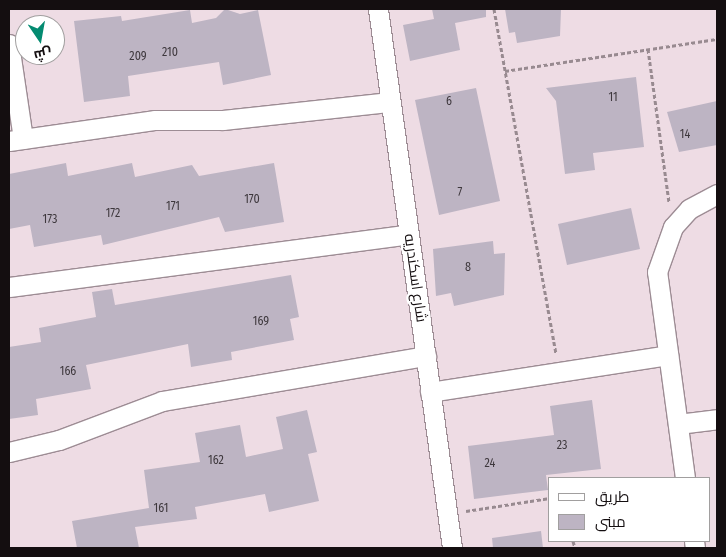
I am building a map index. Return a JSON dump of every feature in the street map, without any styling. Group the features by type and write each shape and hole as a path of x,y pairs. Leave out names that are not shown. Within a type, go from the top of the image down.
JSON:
{"street":[{"name":"شارع اسكندريه","path":"378,9 452,548"},
{"path":"9,44 16,140 155,120 223,120 390,102"},
{"path":"685,477 657,272 672,227 689,209 717,194"},
{"path":"9,287 409,234"},
{"path":"430,392 668,355"},
{"path":"9,452 59,440 162,401 426,356"},
{"path":"678,424 717,419"}],"path":[{"path":"494,9 559,372"},
{"path":"505,71 717,39"},
{"path":"648,49 672,227"},
{"path":"447,514 548,498"}],"building":[{"path":"225,9 240,14 258,10 271,75 223,85 219,62 128,76 130,96 84,102 74,21 121,16 122,21 190,10 192,23 216,18"},
{"path":"432,9 486,9 486,17 455,23 460,50 410,61 403,25 434,19"},
{"path":"505,9 561,9 560,36 517,43 515,32 509,33"},
{"path":"636,77 644,147 593,153 595,170 565,174 556,101 546,88"},
{"path":"476,88 500,201 439,215 415,100"},
{"path":"717,101 717,145 679,152 667,112"},
{"path":"66,163 68,176 132,163 135,177 192,165 199,176 274,163 284,222 225,232 219,217 103,245 101,235 34,247 30,225 9,229 9,174"},
{"path":"631,208 640,249 567,265 558,224"},
{"path":"493,241 494,254 505,253 504,295 454,306 451,293 436,296 433,249"},
{"path":"291,275 299,317 290,319 294,340 231,352 232,360 191,367 188,344 86,365 91,389 36,399 38,415 9,419 9,347 41,342 39,328 96,317 92,292 112,289 115,305"},
{"path":"592,400 601,469 546,475 548,490 474,499 468,446 554,435 550,406"},
{"path":"307,410 317,452 308,454 319,501 269,512 265,494 195,507 197,519 135,527 139,548 77,548 72,521 149,508 144,470 200,462 195,433 240,425 246,457 283,449 276,417"},
{"path":"541,531 543,548 493,548 492,538"}]}
